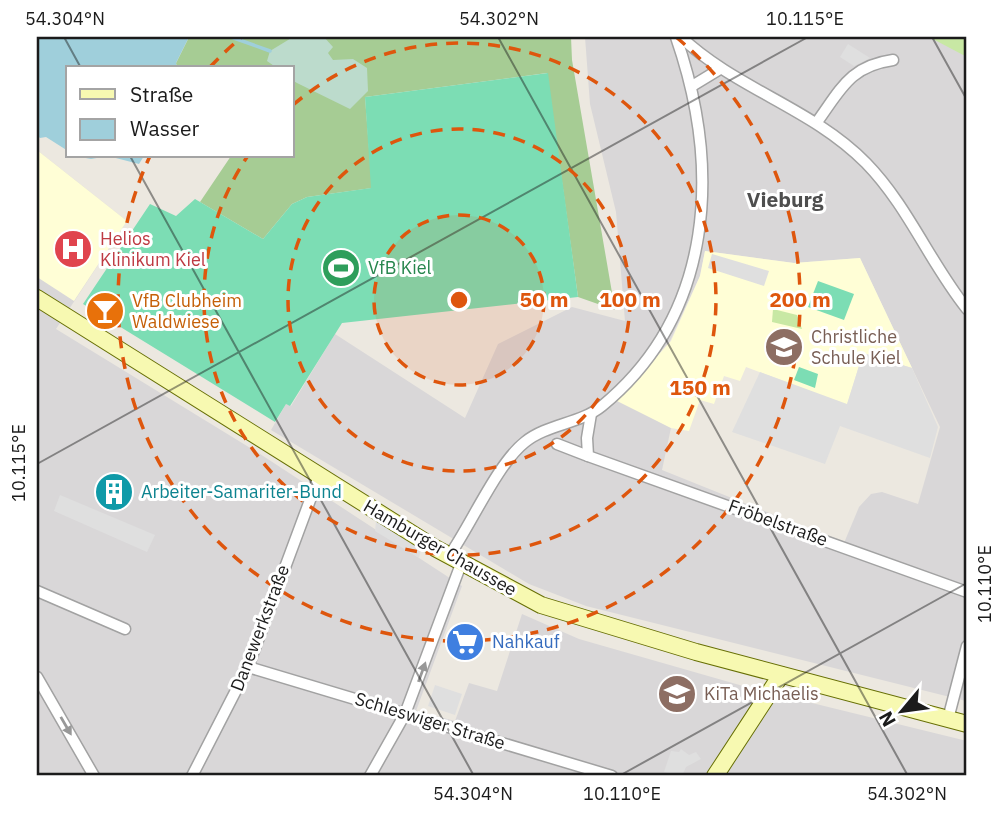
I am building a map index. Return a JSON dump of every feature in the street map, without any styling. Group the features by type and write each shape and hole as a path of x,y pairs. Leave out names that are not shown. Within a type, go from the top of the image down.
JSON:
{"main road":[{"name":"Hamburger Chaussee","path":"37,298 319,476 455,560 506,588 565,614 967,724"},
{"path":"715,776 781,675"}],"street":[{"path":"679,37 720,69 817,122 866,163 895,198 967,309"},
{"path":"370,776 405,714 455,560 505,466 524,442 591,414 610,399 664,338 696,260 703,202 701,151 692,86 679,37"},
{"path":"817,122 852,74 874,63 893,61"},
{"path":"692,86 720,69"},
{"path":"589,456 587,439 591,414"},
{"name":"Fröbelstraße","path":"557,444 967,592"},
{"name":"Danewerkstraße","path":"192,776 248,667 319,476"},
{"path":"37,591 125,629"},
{"path":"948,719 967,646"},
{"name":"Schleswiger Straße","path":"248,667 612,776"},
{"path":"37,677 94,776"}],"shaded area":[{"path":"189,37 571,37 572,60 615,310 578,297 547,73 365,97 372,188 307,197 292,204 263,239 200,202 230,158 294,158 294,66 177,66"},
{"path":"293,37 324,37 333,47 328,53 333,60 353,59 367,68 368,91 350,109 294,81 294,66 274,66 267,61 270,51"},
{"path":"585,37 967,37 966,701 586,606 529,584 271,430 286,404 291,406 335,334 465,418 498,344 572,307 625,321 616,212 590,104","holes":["705,251 794,263 860,258 940,427 918,504 882,492 871,494 859,507 844,543 662,470 671,428 618,400 670,341 700,276"]},
{"path":"848,44 870,58 854,66 840,57"},
{"path":"37,150 127,221 56,329 257,452 462,586 416,711 455,721 469,683 497,691 522,614 579,639 743,686 967,741 967,776 37,776"},
{"name":"Helios Klinikum Kiel","path":"37,150 127,221 74,301 37,277"},
{"name":"Christliche Schule Kiel","path":"705,251 794,263 860,258 912,368 863,353 847,405 746,367 740,381 724,376 714,404 700,400 689,431 671,428 617,401 671,341 700,276"},
{"path":"712,254 769,271 764,286 708,268"},
{"path":"863,353 912,368 938,427 930,458 840,426 825,464 732,432 760,372 847,404"},
{"path":"60,495 155,535 147,552 54,511"},
{"path":"376,521 421,549 419,558 375,531"},
{"path":"435,685 462,694 455,715 428,706"},
{"path":"681,749 689,755 696,752 701,759 686,767 682,776 664,772 671,751 679,752"}],"green space":[{"path":"929,37 967,37 967,57"},
{"name":"VfB Kiel","path":"548,73 578,297 342,323 290,406 286,404 275,422 83,304 150,204 176,216 195,199 263,239 292,204 307,197 371,188 365,97"},
{"path":"818,281 854,294 844,320 808,307"},
{"path":"773,309 797,315 802,329 772,322"},
{"path":"799,367 818,374 815,388 794,380"}],"water":[{"path":"37,37 189,37 177,66 66,66 66,150 46,137 40,138 37,135"},
{"path":"116,158 143,158 139,164"}],"waterway":[{"path":"231,37 270,51"}],"place":[{"name":"Helios Klinikum Kiel","path":"73,249"},
{"name":"VfB Kiel","path":"341,268"},
{"name":"VfB Clubheim Waldwiese","path":"105,311"},
{"name":"Christliche Schule Kiel","path":"784,347"},
{"name":"Arbeiter-Samariter-Bund","path":"114,492"},
{"name":"Nahkauf","path":"465,642"},
{"name":"KiTa Michaelis","path":"677,694"}],"district":[{"name":"Vieburg","path":"785,200"}]}
